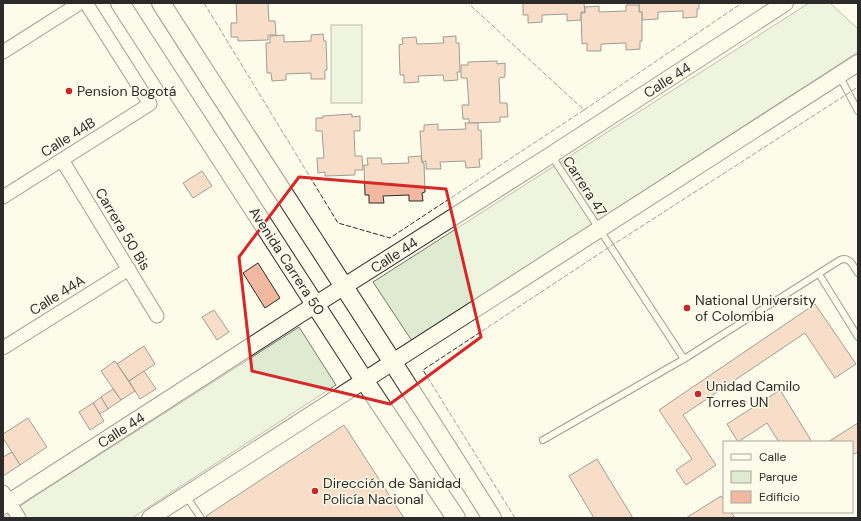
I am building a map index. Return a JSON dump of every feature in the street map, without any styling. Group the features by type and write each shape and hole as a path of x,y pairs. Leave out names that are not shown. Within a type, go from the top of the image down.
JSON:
{"main road":[{"name":"Avenida Carrera 50","path":"120,3 364,380 456,518"},
{"path":"161,3 492,518"}],"street":[{"path":"3,52 80,3"},
{"name":"Calle 44B","path":"3,197 150,104 86,3"},
{"name":"Calle 44","path":"5,500 343,288 785,3"},
{"path":"150,518 392,361 858,63"},
{"name":"Carrera 50 Bis","path":"62,160 157,316"},
{"name":"Calle 44A","path":"3,348 129,269"},
{"path":"5,500 19,518"}],"lane":[{"path":"839,75 858,111"},
{"name":"Carrera 47","path":"551,155 684,359"},
{"path":"543,440 684,359 844,258 851,262 858,273"},
{"path":"819,274 858,337"},
{"path":"186,495 201,518"}],"highlighted area":[{"path":"299,177 446,189 481,337 390,404 252,371 239,257"}],"green space":[{"path":"809,3 830,3 858,29 858,52 412,341 373,282"},
{"path":"331,25 362,25 362,103 331,103"},
{"path":"299,327 336,385 132,518 3,518 35,496"}],"building":[{"path":"236,3 268,3 269,21 275,21 276,35 268,35 268,40 238,41 238,37 231,37 231,23 237,23"},
{"path":"523,3 584,3 585,12 581,12 581,20 567,21 567,14 542,15 542,22 528,23 528,15 523,15"},
{"path":"639,3 699,3 699,9 697,9 697,17 683,18 683,11 658,12 658,19 642,20 642,12 639,12"},
{"path":"626,5 639,5 639,12 642,12 642,41 640,41 640,49 626,50 626,43 601,44 601,51 587,51 587,43 582,44 581,13 585,13 585,7 599,6 599,12 626,11"},
{"path":"323,34 324,41 326,41 327,70 325,70 325,79 311,79 311,73 286,74 286,80 272,81 271,73 267,73 266,43 270,43 270,36 284,35 284,42 311,41 311,35"},
{"path":"456,36 456,43 459,43 460,72 457,72 458,80 444,81 443,75 418,76 419,82 404,83 404,75 400,75 399,45 403,44 402,38 416,37 417,44 444,43 443,37"},
{"path":"497,61 497,64 505,63 505,77 499,78 500,103 507,103 508,117 500,117 500,122 469,123 469,119 463,119 462,105 469,105 467,78 461,78 461,65 468,65 468,62"},
{"path":"352,114 352,117 360,116 360,131 354,131 355,156 362,156 363,170 355,170 355,175 325,176 325,172 318,173 317,158 324,158 322,131 316,131 316,118 323,118 323,116"},
{"path":"465,123 478,123 478,130 481,130 482,159 479,159 480,167 466,168 465,161 440,162 441,169 426,169 426,161 422,162 420,131 424,131 424,125 438,124 438,130 466,129"},
{"path":"421,156 422,163 424,163 425,192 422,193 423,201 409,201 409,195 383,196 384,203 369,203 369,195 365,195 364,165 368,165 367,158 381,158 382,164 409,163 408,157"},
{"path":"202,171 212,186 193,198 183,183"},
{"path":"258,263 280,298 265,308 243,273"},
{"name":"Unidad Camilo Torres UN","path":"815,304 856,364 835,378 805,333 683,415 716,465 686,485 676,470 692,459 659,410"},
{"path":"214,310 229,332 217,340 202,317"},
{"path":"144,346 155,364 129,381 117,364"},
{"path":"115,361 135,391 121,400 101,371"},
{"path":"144,371 156,389 140,399 129,381"},
{"path":"113,389 121,400 108,409 101,397"},
{"path":"780,390 811,441 778,441 767,423 737,441 727,424"},
{"path":"101,397 108,409 100,414 93,403"},
{"path":"93,403 104,421 90,430 79,412"},
{"path":"28,418 47,447 20,465 3,438 3,434"},
{"path":"858,423 858,452 853,454 853,441 830,441"},
{"name":"Dirección de Sanidad Policía Nacional","path":"344,425 404,518 208,518 206,516"},
{"path":"12,452 20,465 3,476 3,457"},
{"path":"597,459 633,518 594,518 569,476"},
{"path":"721,496 723,499 723,513 732,513 735,518 686,518"}],"fence":[{"path":"204,3 338,223 390,238 584,110 468,3"},
{"path":"584,110 742,3"},
{"path":"515,518 423,370 611,246 858,87"}],"place":[{"name":"Pension Bogotá","path":"69,91"},
{"name":"National University of Colombia","path":"687,308"},
{"name":"Unidad Camilo Torres UN","path":"698,394"},
{"name":"Dirección de Sanidad Policía Nacional","path":"315,491"}]}
